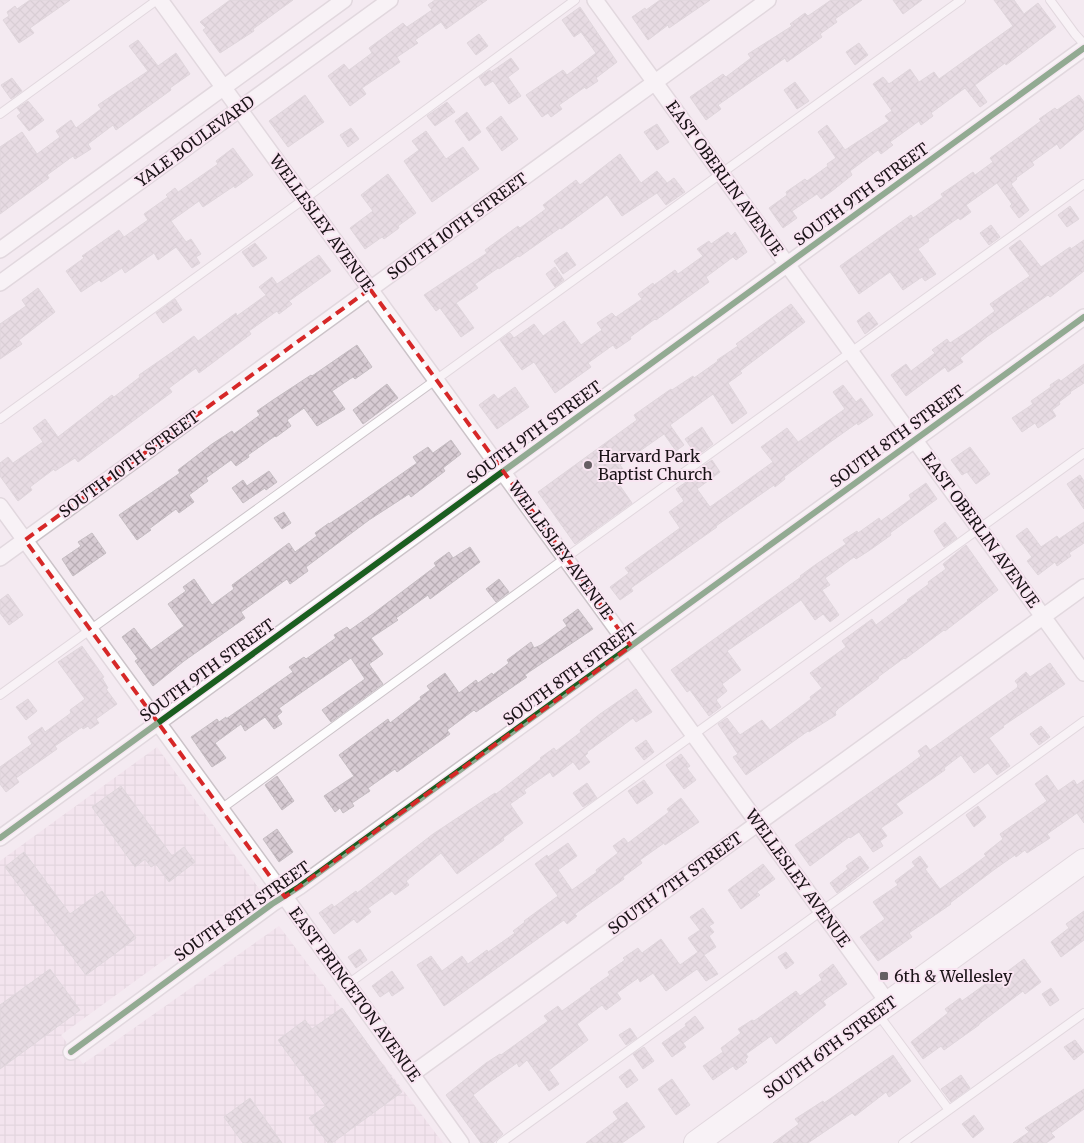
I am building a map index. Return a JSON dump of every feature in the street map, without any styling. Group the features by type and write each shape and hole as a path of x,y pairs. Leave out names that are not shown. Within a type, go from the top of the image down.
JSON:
{"main road":[{"name":"SOUTH 6TH STREET","path":"696,1143 1084,861"}],"street":[{"name":"WELLESLEY AVENUE","path":"159,0 631,646 821,911 883,1008"},
{"name":"YALE BOULEVARD","path":"0,250 344,0"},
{"name":"YALE BOULEVARD","path":"0,282 390,0"},
{"name":"EAST OBERLIN AVENUE","path":"595,0 1084,672"},
{"name":"SOUTH 10TH STREET","path":"0,558 768,0"},
{"name":"SOUTH 9TH STREET","path":"0,838 1084,48"},
{"name":"SOUTH 8TH STREET","path":"71,1052 272,904 285,897 1084,317"},
{"name":"EAST PRINCETON AVENUE","path":"0,506 348,984 461,1143"},
{"name":"SOUTH 7TH STREET","path":"412,1074 1084,587"}],"lane":[{"path":"0,114 159,0"},
{"path":"0,419 575,0"},
{"path":"0,695 961,0"},
{"path":"1050,0 1084,44"},
{"path":"221,809 566,557 1084,184"},
{"path":"348,984 1084,453"},
{"path":"501,1143 1084,721"},
{"path":"883,1008 949,1110"},
{"path":"904,1143 1084,1013"}],"highlighted area":[{"path":"370,289 631,646 285,897 25,540"}],"shaded area":[{"path":"157,747 260,890 61,1035 83,1064 279,926 443,1143 0,1143 0,861"}],"building":[{"path":"30,0 70,0 30,28 34,33 19,43 3,20 9,16 7,12 15,6 17,9"},
{"path":"230,0 293,0 253,29 254,31 220,53 203,30 206,28 200,22"},
{"path":"435,0 487,0 446,29 441,22 415,40 418,43 397,57 400,62 362,88 366,94 350,106 328,76 344,64 349,70 372,53 369,48 403,23 407,27 432,10 428,5"},
{"path":"660,0 710,0 669,28 668,25 648,40 632,17"},
{"path":"831,0 862,0 835,19 837,22 820,34 822,37 787,62 785,58 718,105 721,109 706,120 690,97 723,74 726,77 751,58 748,54 792,26 790,24 805,13 808,16"},
{"path":"893,0 922,0 903,14"},
{"path":"994,0 1014,0 1024,14 1038,3 1056,27 1006,65 1005,63 975,85 987,102 980,107 965,88 931,113 933,116 921,125 919,121 890,142 893,145 881,154 878,150 850,171 852,175 821,199 817,194 792,211 797,218 783,228 769,208 787,195 786,192 805,179 807,181 836,158 818,132 827,125 845,150 889,121 885,116 892,111 873,84 883,77 889,84 910,69 919,82 934,72 939,79 1013,26"},
{"path":"580,7 617,62 596,78 598,81 586,89 585,87 559,105 562,109 551,117 548,113 542,117 526,95 563,70 567,75 596,53 581,32 574,37 562,20"},
{"path":"479,34 488,46 476,55 467,43"},
{"path":"138,40 158,66 176,53 190,74 116,130 113,125 88,144 91,149 75,159 73,156 47,175 49,178 0,214 0,147 22,132 37,154 60,137 56,131 71,120 76,128 101,109 98,105 148,71 129,46"},
{"path":"859,43 868,55 855,65 846,52"},
{"path":"511,58 519,69 508,77 521,96 509,104 493,81 485,86 479,77 490,70 491,72"},
{"path":"12,78 22,91 11,99 1,85"},
{"path":"795,82 809,101 797,109 784,90"},
{"path":"305,95 324,122 288,147 269,121"},
{"path":"1079,95 1084,102 1084,129 1060,149 1057,144 1032,162 1034,165 1011,184 1029,210 1019,218 1010,206 1012,204 997,183 966,205 971,212 960,220 958,218 928,239 929,241 918,249 936,274 925,281 922,277 903,290 890,272 859,294 840,266 911,215 913,218 943,197 941,194 973,172 975,175 993,162 990,158 1041,121 1039,119 1055,108 1057,110"},
{"path":"28,101 44,120 29,131 17,116 21,113 17,108"},
{"path":"447,102 455,112 435,126 427,116"},
{"path":"467,112 481,132 469,141 455,121"},
{"path":"501,116 518,139 502,151 486,128"},
{"path":"657,124 669,142 657,150 644,132"},
{"path":"351,128 359,139 348,147 340,135"},
{"path":"426,131 446,159 463,147 479,169 432,202 404,161 419,150 412,141"},
{"path":"233,148 253,175 203,207 199,201 171,221 186,242 191,239 201,254 196,257 200,263 192,268 176,247 158,260 154,253 125,273 122,268 81,292 66,271 84,258 82,256 119,230 124,237 148,220 144,214 168,197 166,195 175,188 178,192 218,164 216,161"},
{"path":"620,154 641,183 657,171 667,183 674,178 685,192 666,205 657,193 622,216 607,195 561,229 475,284 478,288 456,303 474,328 461,337 440,308 436,311 424,295 487,253 485,250 518,226 520,228 546,209 543,205 576,180 580,185"},
{"path":"388,174 416,213 384,239 382,237 365,249 350,228 373,211 361,195"},
{"path":"1070,206 1079,219 1067,227 1058,215"},
{"path":"991,225 1000,237 989,245 980,233"},
{"path":"728,232 731,236 735,232 747,252 736,260 733,257 706,277 709,282 630,337 631,339 616,349 613,345 588,363 591,367 555,393 534,362 522,370 500,340 510,333 514,338 534,324 543,336 564,321 581,345 602,330 597,323 612,313 616,317 642,299 638,294 653,283 654,285 675,270 678,274 703,256 697,249 709,241 711,244"},
{"path":"1020,240 1041,267 1070,247 1071,249 1084,240 1084,271 1050,297 1048,295 988,336 960,358 963,362 948,372 945,367 906,396 891,375 906,364 911,371 935,353 932,350 947,339 950,343 971,329 995,311 990,304 1030,276 1009,248"},
{"path":"255,243 267,258 253,267 242,252"},
{"path":"567,252 576,265 563,274 554,261"},
{"path":"319,255 331,271 289,301 292,304 279,314 277,311 249,331 251,334 199,373 196,368 169,388 172,392 78,462 75,458 55,471 54,469 30,487 32,490 18,501 0,476 0,463 8,457 13,463 43,442 33,428 45,419 58,437 112,395 114,397 140,377 139,375 194,336 198,341 236,313 237,316 266,295 259,287 272,277 277,284"},
{"path":"555,267 564,280 555,287 546,274"},
{"path":"38,288 55,312 19,340 22,344 0,359 0,324 26,306 22,300"},
{"path":"175,299 182,310 163,323 156,313"},
{"path":"791,304 805,322 740,371 742,373 728,383 747,413 732,424 713,394 670,425 684,445 676,451 664,434 620,465 626,473 616,480 632,503 575,544 538,492 637,420 634,415 671,389 693,376 694,378 738,346 736,344"},
{"path":"869,312 878,324 865,334 857,321"},
{"path":"357,345 372,367 355,379 353,377 332,391 345,409 317,426 304,408 287,420 291,426 248,455 249,457 236,466 231,460 206,478 208,481 189,495 194,502 179,513 176,509 137,540 119,515 180,473 178,470 212,444 232,431 234,434 260,415 257,411"},
{"path":"1084,364 1084,383 1070,392 1052,410 1056,416 1038,428 1035,423 1022,432 1012,418 1033,404 1031,401 1051,387 1050,385 1059,379 1061,381"},
{"path":"387,384 398,398 363,424 353,410"},
{"path":"843,385 856,402 861,398 873,415 858,425 857,423 829,443 784,477 785,479 775,487 774,485 631,588 633,591 620,600 610,587 629,573 625,568 680,528 669,512 684,501 676,489 702,471 700,468 712,460 720,472 697,489 710,507 773,462 761,447 787,428 798,442 845,409 833,392"},
{"path":"515,387 529,407 497,429 479,405 494,394 498,399"},
{"path":"702,427 713,444 697,456 685,439"},
{"path":"451,440 461,454 443,468 445,471 411,497 409,494 369,520 306,567 308,571 290,584 287,579 241,612 245,618 184,661 153,686 135,661 138,659 122,637 134,628 151,650 184,626 168,604 186,591 183,587 194,579 212,605 234,589 232,585 289,543 295,552 317,536 315,533 417,463 413,457 428,447 433,453"},
{"path":"970,447 990,474 976,484 967,472 962,475 951,460"},
{"path":"269,471 277,482 243,503 232,488 243,480 247,486"},
{"path":"1080,475 1084,481 1084,509 1067,484"},
{"path":"926,483 937,499 870,550 856,559 854,557 825,578 830,585 822,590 839,615 830,622 823,614 815,620 801,600 727,651 741,670 722,684 727,691 716,700 721,707 709,716 690,690 687,692 671,670 846,544 843,540 857,531 858,533 879,518 881,521 911,499 909,495"},
{"path":"284,512 291,523 282,529 274,518"},
{"path":"945,522 957,538 944,547 934,531"},
{"path":"1084,522 1084,543 1069,553 1071,556 1057,566 1055,562 1038,575 1027,561 1032,557 1016,536 1027,528 1041,547 1057,536 1059,539"},
{"path":"92,533 106,553 73,576 62,559 81,546 78,542"},
{"path":"966,545 998,590 945,631 878,677 839,708 835,712 836,715 808,731 746,775 733,757 738,754 718,724 727,718 740,735 762,720 770,730 811,699 810,697 822,688 810,673 846,647 842,641 872,619 876,625 908,601 929,584 928,582 946,569 943,564"},
{"path":"470,547 480,562 430,599 428,595 396,618 398,620 371,638 383,654 369,664 383,684 331,722 322,710 365,679 351,658 279,708 282,712 277,716 282,724 274,729 265,717 245,731 241,724 215,743 226,758 212,767 191,737 217,719 219,722 226,717 226,719 293,672 289,667 304,657 306,659 336,638 334,635 347,627 350,630 374,613 436,566 434,563 449,552 453,558"},
{"path":"499,579 509,592 496,602 486,589"},
{"path":"8,594 23,615 9,625 0,613 0,600"},
{"path":"578,609 593,629 529,672 525,675 527,677 476,712 474,710 447,730 450,734 397,772 395,769 368,788 370,791 352,803 354,806 343,813 340,808 335,812 324,796 354,776 339,755 388,719 390,723 421,699 420,697 430,690 427,686 445,673 459,693 476,680 478,683 492,673 493,675 509,663 507,660 531,642 534,648 541,645 567,626 563,620"},
{"path":"82,646 104,677 102,678 108,688 106,689 117,704 96,719 99,723 90,729 88,726 83,729 82,727 55,746 57,749 16,778 19,782 6,792 0,784 0,767 32,744 28,737 42,727 45,732 71,713 70,710 85,699 58,662"},
{"path":"1050,663 1065,684 1003,726 989,738 1010,766 997,775 988,763 974,773 961,755 944,768 945,770 896,804 903,813 881,828 887,836 880,841 883,846 873,852 859,832 849,837 810,866 795,845 921,756 918,751 926,745 930,750 1017,688 1018,685 1015,681 1026,672 1030,677"},
{"path":"636,689 652,712 636,722 633,718 587,752 585,756 590,762 579,770 573,762 553,777 550,772 524,790 526,793 510,804 523,823 503,838 504,840 457,874 441,853 406,881 409,885 395,895 392,891 368,908 371,912 357,923 354,919 334,934 319,913 332,904 334,907 356,891 357,893 433,834 496,794 554,748 556,751 581,732 580,730 600,714"},
{"path":"28,699 37,711 26,720 16,707"},
{"path":"1041,726 1050,737 1039,745 1030,734"},
{"path":"646,740 654,752 644,760 635,748"},
{"path":"681,754 690,766 687,768 696,780 684,789 666,765"},
{"path":"1047,775 1058,791 1074,780 1077,785 1084,780 1084,823 1077,813 1047,834 1050,838 1027,853 1025,850 1016,857 1015,855 995,869 951,904 909,933 912,937 878,961 860,937 885,919 873,902 898,885 895,881 915,866 912,862 920,856 928,867 925,869 940,889 966,871 986,856 984,854 1003,839 1000,834 1047,801 1035,784"},
{"path":"277,776 294,801 282,810 265,785"},
{"path":"644,780 653,793 637,804 628,791"},
{"path":"587,783 597,798 583,807 573,793"},
{"path":"121,786 172,856 184,847 195,862 169,882 156,864 151,867 145,859 135,867 92,807"},
{"path":"681,798 699,822 640,860 642,863 623,877 624,879 575,914 577,916 567,924 564,920 444,1006 417,965 431,956 442,971 462,956 468,964 487,950 488,952 515,933 513,931 524,921 558,896 535,864 568,843 577,856 558,870 572,890 597,872 596,870 618,853 613,846 624,838 628,843 669,812 667,809"},
{"path":"978,806 986,817 974,827 966,815"},
{"path":"277,829 293,852 279,862 263,839"},
{"path":"24,852 70,914 102,891 136,938 86,975 5,867"},
{"path":"860,856 869,868 837,893 830,883 848,869 846,866"},
{"path":"763,864 775,879 757,892 760,895 741,909 728,890"},
{"path":"703,908 714,923 709,926 714,932 709,936 716,947 704,955 718,974 706,981 697,969 666,991 653,973 640,982 638,978 617,993 621,999 606,1010 602,1005 577,1024 588,1040 549,1070 559,1084 549,1091 527,1060 519,1067 517,1063 490,1082 473,1095 503,1134 493,1143 481,1143 446,1095 486,1063 501,1055 548,1021 544,1016 558,1006 562,1011 591,990 610,975 608,972 625,960 623,958 638,948 642,953 661,939 680,965 698,952 688,938 700,930 690,917"},
{"path":"1084,911 1084,940 1061,957 1051,942 1069,928 1066,924"},
{"path":"360,949 367,960 356,968 348,957"},
{"path":"786,952 794,963 786,969 778,957"},
{"path":"1024,959 1041,982 1025,994 1023,991 944,1050 941,1046 923,1059 911,1042 948,1013 945,1009 960,998 962,1001 1002,972 1004,974"},
{"path":"833,964 847,984 823,1001 826,1005 776,1044 771,1036 746,1054 748,1057 745,1060 747,1062 736,1070 733,1066 713,1080 703,1066 723,1052 721,1048 741,1033 738,1029 752,1020 754,1021 796,991 800,996 822,980 819,975"},
{"path":"50,969 80,1010 0,1069 0,1005"},
{"path":"392,971 404,988 392,996 389,991 380,997 372,986"},
{"path":"1051,988 1059,1000 1050,1006 1042,994"},
{"path":"342,1008 402,1092 332,1143 328,1143 309,1118 326,1106 278,1040 305,1020 312,1029"},
{"path":"695,1016 704,1028 683,1043 686,1047 672,1057 662,1043 686,1026 685,1024"},
{"path":"630,1028 637,1038 626,1045 619,1035"},
{"path":"1075,1040 1084,1052 1074,1060 1064,1047"},
{"path":"644,1047 654,1061 643,1069 633,1054"},
{"path":"893,1055 911,1081 889,1097 886,1092 855,1116 852,1113 808,1143 773,1143 799,1124 795,1119 823,1101 824,1103"},
{"path":"630,1069 638,1080 627,1088 619,1077"},
{"path":"961,1075 970,1088 951,1102 941,1089"},
{"path":"672,1079 690,1105 676,1115 658,1089"},
{"path":"1084,1089 1084,1109 1051,1133 1055,1137 1046,1143 1013,1143 1029,1132 1025,1128"},
{"path":"250,1098 282,1143 243,1143 224,1117"},
{"path":"627,1102 645,1127 622,1143 586,1143 618,1119 613,1112"},
{"path":"974,1115 984,1129 973,1138 962,1124"}],"cycle path":[{"path":"0,838 1084,48"},
{"path":"71,1052 272,904 299,887 1084,317"}],"place":[{"name":"Harvard Park Baptist Church","path":"588,465"},
{"name":"6th & Wellesley","path":"884,976"}]}
